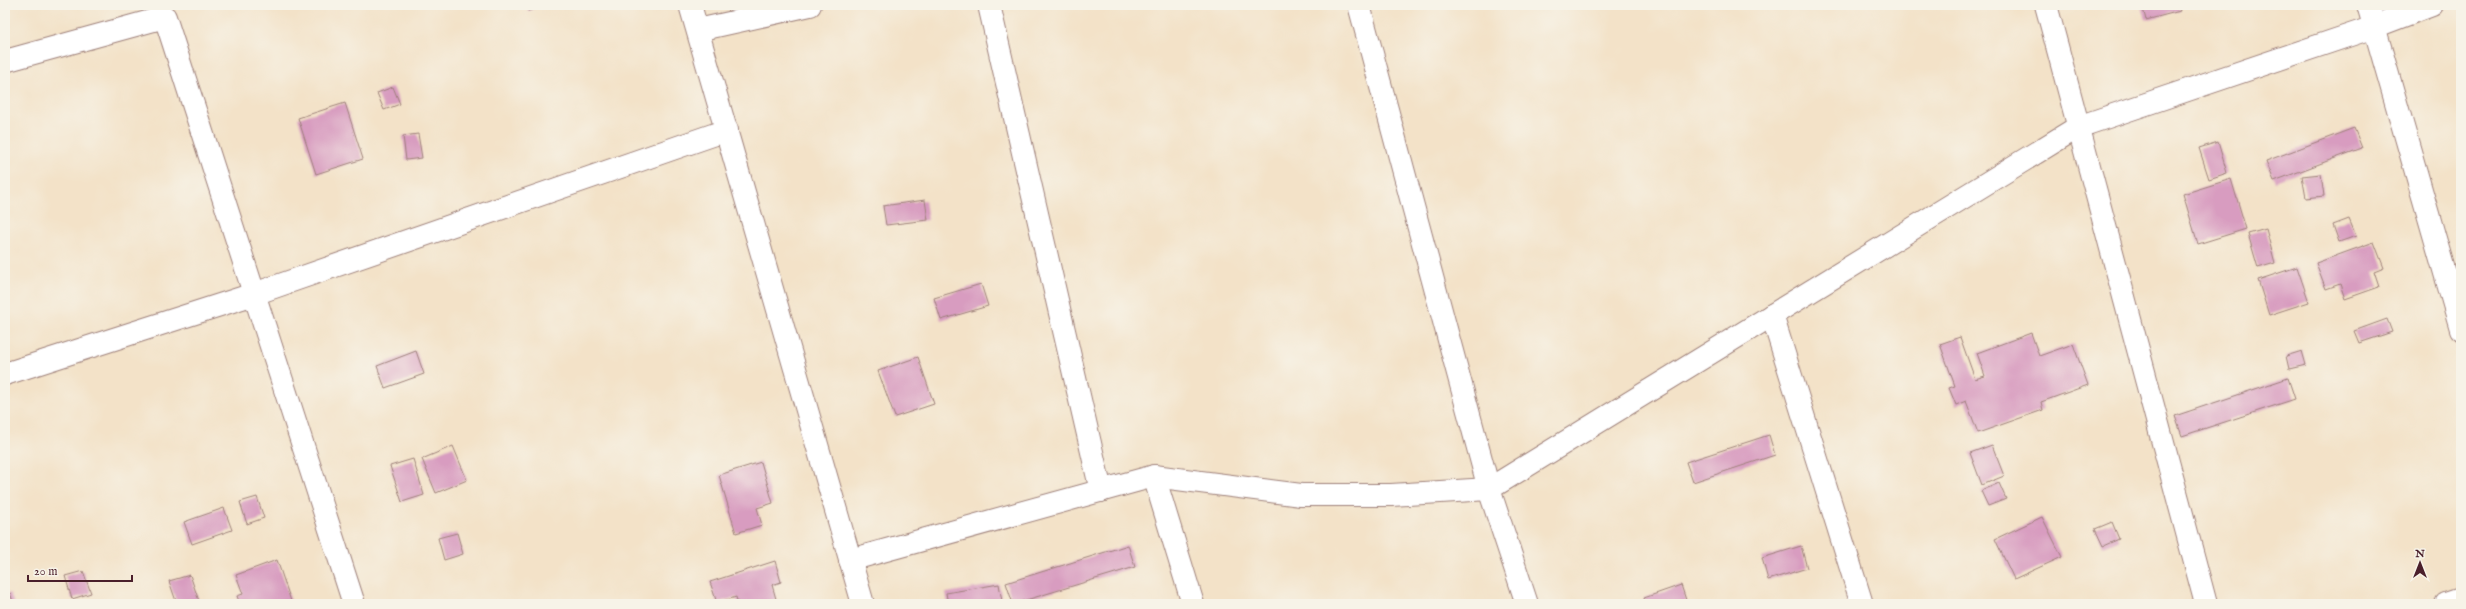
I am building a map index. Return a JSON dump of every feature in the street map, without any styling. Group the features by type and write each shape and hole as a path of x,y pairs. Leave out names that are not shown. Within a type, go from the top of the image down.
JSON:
{"street":[{"path":"690,5 863,604"},
{"path":"698,30 810,5"},
{"path":"989,5 1101,491"},
{"path":"1359,5 1489,488 1527,604"},
{"path":"2046,5 2206,604"},
{"path":"2368,5 2461,328"},
{"path":"850,560 1154,476 1302,495 1391,495 1489,488 2078,127 2374,27 2432,5"},
{"path":"5,61 165,17 354,604"},
{"path":"5,374 254,294 727,130"},
{"path":"1772,315 1862,604"},
{"path":"1154,476 1193,604"},
{"path":"2446,604 2461,599"}],"building":[{"path":"526,5 544,5 528,11"},
{"path":"2142,5 2178,5 2180,11 2146,20"},
{"path":"393,87 400,104 384,110 377,93"},
{"path":"345,103 363,159 316,174 298,118"},
{"path":"2354,128 2362,148 2274,181 2266,161"},
{"path":"418,134 422,158 406,160 403,136"},
{"path":"2218,142 2227,173 2209,179 2199,148"},
{"path":"2321,174 2324,196 2306,198 2302,176"},
{"path":"2231,179 2246,229 2198,244 2183,194"},
{"path":"925,200 928,220 886,225 883,206"},
{"path":"2349,219 2356,236 2339,242 2333,225"},
{"path":"2266,229 2275,263 2258,268 2248,234"},
{"path":"2374,242 2384,268 2374,272 2379,287 2345,299 2340,284 2326,289 2316,263"},
{"path":"2297,267 2309,302 2269,315 2258,280"},
{"path":"981,284 988,306 941,320 934,298"},
{"path":"2387,319 2392,332 2359,343 2354,331"},
{"path":"2031,333 2039,356 2073,344 2088,385 2041,402 2043,410 1978,433 1966,401 1956,405 1949,388 1955,386 1940,344 1960,337 1975,379 1985,376 1977,353"},
{"path":"416,351 424,374 385,388 377,366"},
{"path":"2302,351 2306,365 2289,369 2286,356"},
{"path":"918,357 934,404 895,417 878,371"},
{"path":"2288,378 2295,399 2182,436 2175,416"},
{"path":"1769,435 1775,455 1693,482 1686,462"},
{"path":"1992,445 2004,476 1982,485 1970,453"},
{"path":"453,446 467,480 436,493 422,459"},
{"path":"413,459 424,495 402,502 390,466"},
{"path":"761,462 773,503 757,508 762,525 736,533 719,475"},
{"path":"1999,483 2006,499 1988,506 1981,491"},
{"path":"257,497 264,518 247,524 240,502"},
{"path":"224,508 232,530 192,544 184,522"},
{"path":"2042,517 2062,557 2014,579 1995,539"},
{"path":"2112,522 2119,539 2103,546 2095,529"},
{"path":"457,533 463,554 444,560 438,538"},
{"path":"1128,545 1135,567 1013,604 1006,583"},
{"path":"1801,546 1807,568 1768,580 1762,558"},
{"path":"277,560 292,604 240,604 237,596 243,594 236,575"},
{"path":"775,561 781,582 772,585 776,599 761,604 738,604 736,597 717,603 710,582"},
{"path":"83,571 91,593 72,599 65,576"},
{"path":"190,575 200,604 177,604 169,581"},
{"path":"999,584 1002,601 985,604 948,604 946,593"},
{"path":"1681,585 1687,603 1646,604 1644,598"},
{"path":"10,593 14,604 5,604 5,595"}]}
